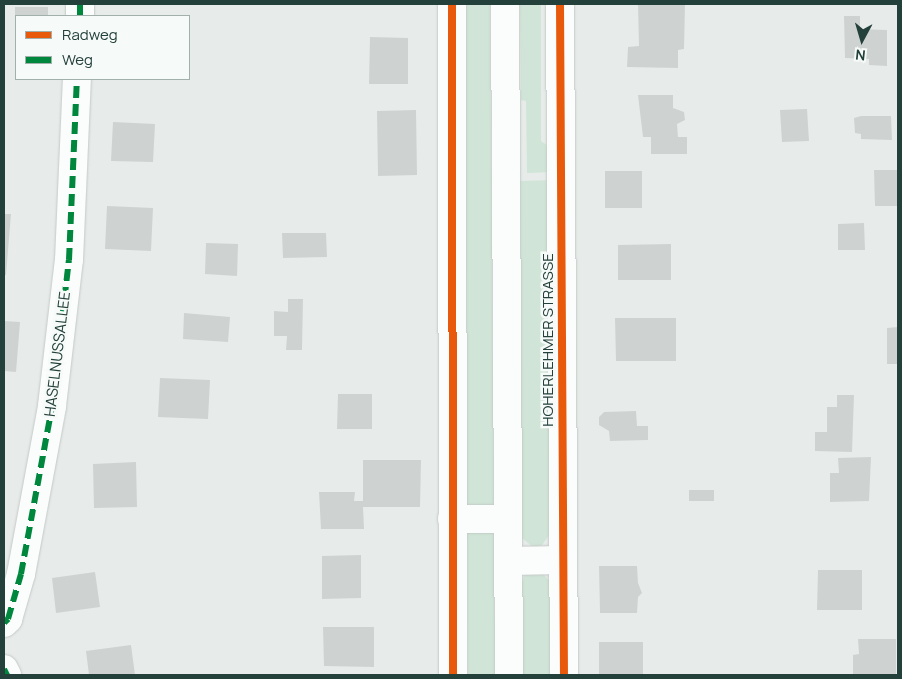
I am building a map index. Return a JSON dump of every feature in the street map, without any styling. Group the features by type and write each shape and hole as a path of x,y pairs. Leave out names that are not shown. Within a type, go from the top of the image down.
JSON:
{"street":[{"path":"452,4 453,675"},
{"path":"506,4 509,675"},
{"name":"HOHERLEHMER STRASSE","path":"560,4 564,675"},
{"name":"HASELNUSSALLEE","path":"4,623 8,619 21,574 52,406 69,260 77,80"},
{"path":"452,519 508,519"},
{"path":"508,561 563,560"},
{"path":"4,669 7,675"}],"green space":[{"path":"465,4 490,4 495,675 468,675"},
{"path":"520,4 541,4 541,141 551,148 551,172 527,173 526,101 521,100"},
{"path":"552,180 550,534 542,545 534,548 522,538 520,181"},
{"path":"540,570 552,584 555,675 523,675 522,583 525,574"}],"building":[{"path":"638,4 685,4 684,49 678,50 678,68 627,67 628,47 639,46"},
{"path":"15,7 48,7 48,15 15,15"},
{"path":"844,16 860,16 860,29 887,30 887,66 869,65 869,59 845,58"},
{"path":"370,37 408,38 408,84 369,84"},
{"path":"638,95 673,95 673,108 684,112 685,120 677,124 678,137 687,137 687,154 651,154 651,137 643,137"},
{"path":"807,109 809,141 782,142 780,110"},
{"path":"416,110 417,175 378,176 377,111"},
{"path":"861,116 891,116 892,140 861,139 861,134 855,133 854,118"},
{"path":"113,122 155,124 153,162 111,161"},
{"path":"874,170 898,170 898,206 875,206"},
{"path":"605,171 642,171 642,208 605,208"},
{"path":"107,206 153,208 151,251 105,249"},
{"path":"4,214 11,214 6,275 4,275"},
{"path":"864,223 865,250 838,250 838,224"},
{"path":"282,233 326,233 327,257 283,258"},
{"path":"206,243 238,244 237,276 205,274"},
{"path":"671,244 671,280 618,280 618,245"},
{"path":"288,299 303,299 302,350 286,350 287,336 274,336 274,311 288,312"},
{"path":"184,313 230,317 228,342 183,339"},
{"path":"615,318 676,318 676,361 616,361"},
{"path":"4,321 20,322 16,372 4,371"},
{"path":"898,327 898,364 887,364 887,328"},
{"path":"160,378 210,380 208,419 158,417"},
{"path":"338,394 372,394 372,429 337,429"},
{"path":"837,395 854,395 852,452 815,451 815,432 827,432 827,407 837,407"},
{"path":"636,411 637,426 648,426 648,440 610,441 609,431 599,425 599,417 604,412"},
{"path":"871,457 869,501 830,502 830,473 839,473 838,458"},
{"path":"363,460 421,460 420,507 363,507 364,529 321,529 319,492 355,492 354,501 363,501"},
{"path":"136,462 137,507 94,508 93,464"},
{"path":"689,490 714,490 714,501 689,501"},
{"path":"361,555 361,598 322,599 322,556"},
{"path":"599,566 637,566 638,583 642,593 638,597 637,613 600,613"},
{"path":"818,570 862,570 862,610 817,610"},
{"path":"95,572 100,607 56,613 52,578"},
{"path":"323,627 374,627 374,667 324,666"},
{"path":"858,639 896,639 896,675 853,675 853,655 859,654"},
{"path":"599,642 643,642 643,675 599,675"},
{"path":"131,645 135,675 89,675 86,651"}],"marked path":[{"path":"80,4 80,15"},
{"path":"4,623 8,619 21,574 52,406 69,260 77,80"},
{"path":"4,669 7,675"}],"cycle path":[{"path":"452,4 453,675"},
{"path":"560,4 564,675"}]}
